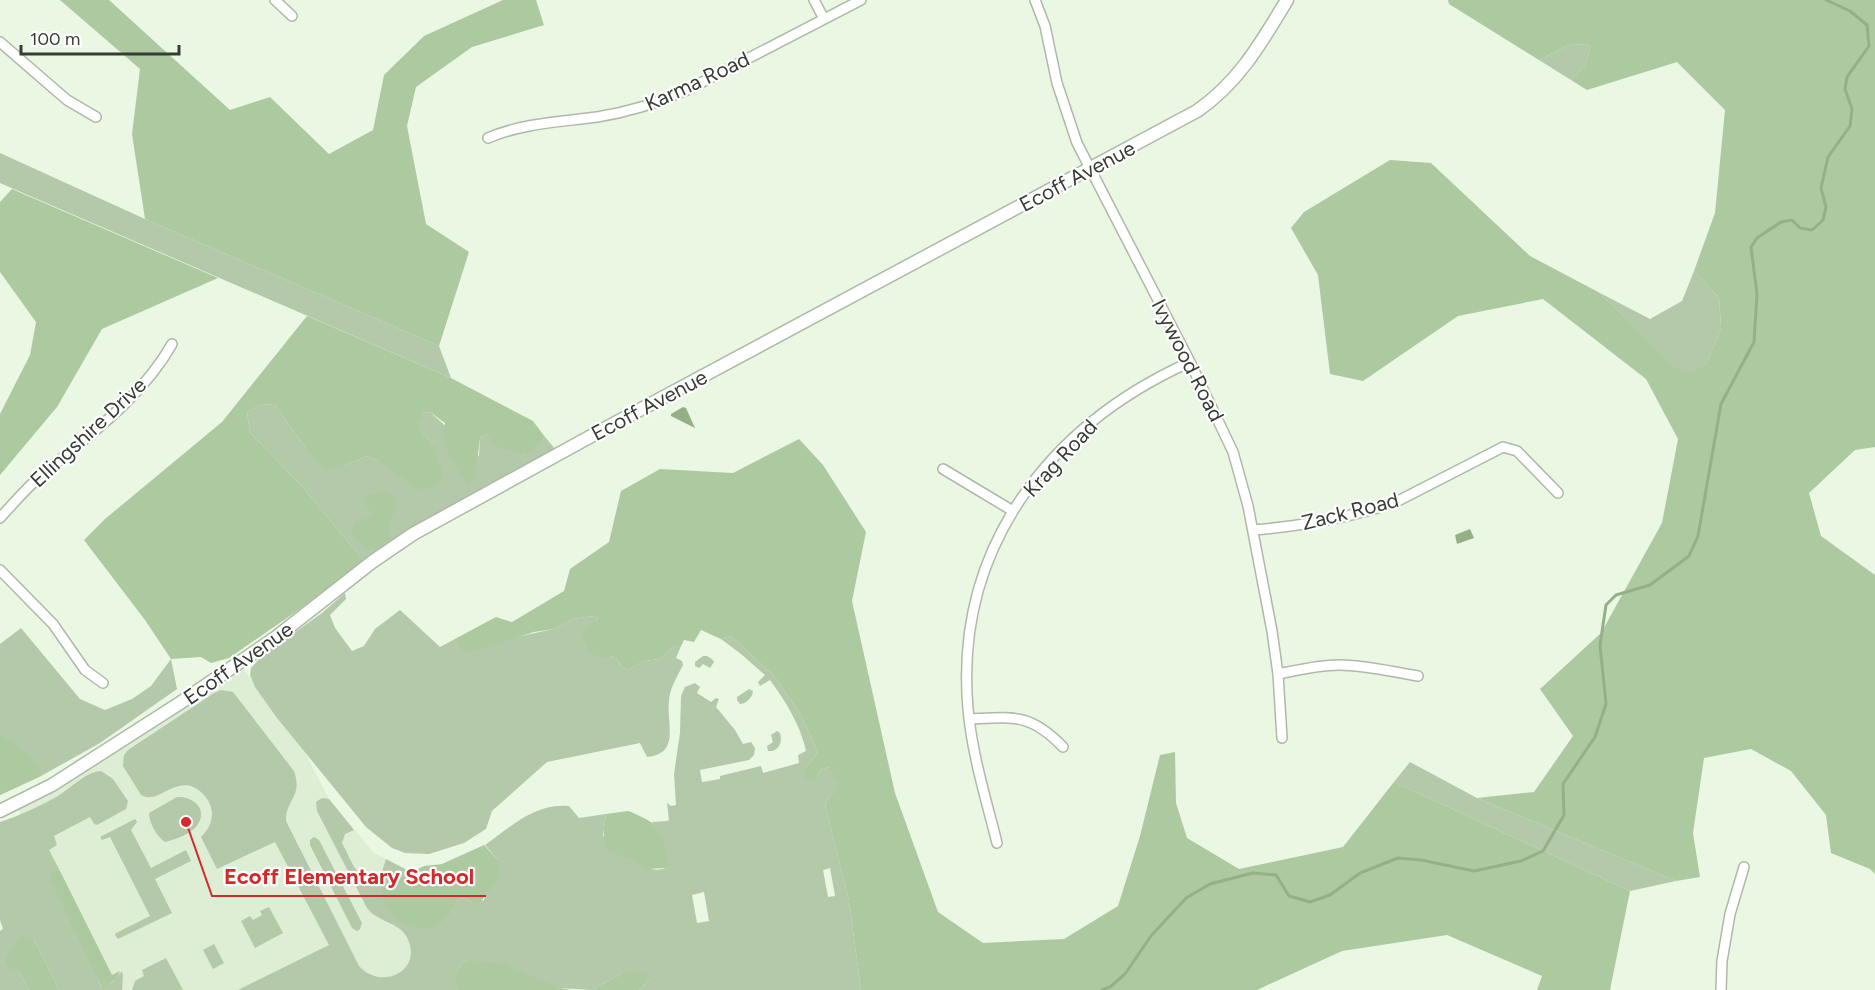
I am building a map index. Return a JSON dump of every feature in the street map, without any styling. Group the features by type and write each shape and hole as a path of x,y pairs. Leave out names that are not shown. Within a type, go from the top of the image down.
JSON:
{"street":[{"path":"275,0 292,16"},
{"path":"814,0 824,19"},
{"name":"Karma Road","path":"488,138 508,129 525,125 619,113 666,99 861,0"},
{"name":"Ivywood Road","path":"1035,0 1044,26 1066,114 1089,169 1190,362 1233,452 1243,481 1278,674 1282,738"},
{"name":"Ecoff Avenue","path":"0,811 52,785 189,697 275,638 372,562 413,534 1197,111 1214,99 1240,73 1287,0"},
{"path":"0,42 67,100 96,117"},
{"name":"Ellingshire Drive","path":"0,518 36,480 103,425 159,365 172,344"},
{"name":"Krag Road","path":"997,843 974,750 966,673 971,617 985,567 1013,512 1046,466 1089,423 1135,390 1190,362"},
{"name":"Zack Road","path":"1253,531 1314,522 1379,508 1396,502 1503,447 1517,451 1558,493"},
{"path":"943,469 1013,512"},
{"path":"0,570 53,624 81,666 104,683"},
{"path":"1278,674 1338,665 1360,666 1418,676"},
{"path":"969,719 1005,717 1029,721 1048,732 1063,747"},
{"path":"1720,990 1722,960 1730,914 1743,867"}],"shaded area":[{"path":"60,0 109,0 230,110 270,97 329,154 373,130 384,75 424,36 503,0 536,0 544,25 472,47 416,87 407,126 426,224 469,252 439,346 145,219 132,134 140,69"},
{"path":"1448,0 1875,0 1875,447 1855,450 1809,493 1821,536 1875,575 1875,874 1870,869 1831,853 1826,815 1791,771 1751,749 1704,758 1693,833 1700,877 1676,881 1477,798 1534,792 1573,736 1540,689 1601,633 1662,523 1678,439 1646,379 1543,299 1458,316 1363,381 1330,374 1318,275 1291,228 1304,212 1390,160 1431,163 1530,256 1600,293 1675,368 1691,373 1707,363 1721,328 1719,297 1694,271 1715,213 1725,110 1677,62 1587,90 1571,80 1585,64 1589,55 1589,44 1569,45 1539,60 1449,4"},
{"path":"1589,44 1589,55 1585,64 1571,80 1539,60 1569,45"},
{"path":"0,153 145,219 439,346 451,378 0,183"},
{"path":"12,189 218,278 102,329 57,407 0,475 0,414 30,355 36,322 0,272 0,202"},
{"path":"1694,271 1719,297 1721,328 1707,363 1691,374 1675,369 1600,293 1650,319 1682,301"},
{"path":"307,316 451,378 533,421 545,437 526,455 496,446 487,434 480,438 475,479 468,484 455,466 443,441 445,423 430,412 421,413 419,428 433,444 443,475 435,487 417,489 379,461 367,456 343,466 325,469 306,448 274,404 260,405 247,412 250,433 300,484 364,561 229,658 211,663 201,657 171,659 145,620 84,540 105,519 222,422"},
{"path":"274,404 306,448 343,466 367,456 379,461 433,444 419,428 420,413 430,412 479,456 480,438 487,434 525,455 545,437 556,450 364,561 300,484 250,433 247,412 260,405"},
{"path":"683,407 686,408 695,428 671,416"},
{"path":"799,439 823,465 866,532 852,601 895,793 938,912 983,943 1064,939 1118,906 1140,836 1160,755 1175,752 1176,803 1187,838 1239,869 1343,847 1394,782 1630,891 1610,990 1537,990 1542,976 1447,935 1342,951 1257,990 861,990 849,901 825,805 838,782 828,767 820,770 814,781 805,778 806,768 818,752 800,713 774,676 731,636 721,639 701,630 694,642 684,640 681,646 674,646 660,659 644,661 628,670 623,668 616,658 610,656 602,659 590,652 582,639 588,626 598,618 592,616 573,619 554,629 534,632 471,652 460,649 453,640 496,617 512,622 564,591 570,569 609,542 621,491 660,469 733,473"},
{"path":"383,490 395,497 397,509 390,523 391,538 378,548 368,550 351,532 355,522 373,516 363,500 368,495"},
{"path":"1470,529 1474,538 1457,544 1455,535"},
{"path":"345,593 346,599 330,615 335,628 352,651 364,646 375,629 400,610 440,647 453,640 460,649 554,629 573,619 592,616 598,618 596,621 610,656 616,658 623,668 628,670 644,661 660,659 674,646 681,646 676,658 682,661 683,665 672,687 669,700 670,736 668,744 658,754 647,757 640,743 547,762 492,811 486,829 464,843 429,854 405,853 392,848 366,827 277,718 255,687 250,675 251,668 262,656 322,613"},
{"path":"21,628 80,699 105,710 132,699 151,686 171,659 177,689 100,743 41,776 0,795 0,644"},
{"path":"731,636 774,676 800,713 818,752 806,768 817,778 820,770 828,767 839,782 825,805 849,901 861,990 639,990 650,979 621,974 591,990 560,988 466,960 455,977 458,990 238,990 329,945 275,842 217,869 201,837 206,832 212,817 210,804 203,794 184,785 155,796 141,795 123,766 124,755 128,750 214,693 221,690 233,692 294,771 297,787 286,821 359,966 377,977 387,977 404,970 411,953 409,942 401,930 367,908 317,811 316,802 322,798 329,799 354,830 345,834 342,843 354,867 363,877 374,882 381,875 386,859 409,873 391,882 451,912 457,899 467,898 473,904 484,900 498,860 485,845 514,824 545,808 569,806 579,818 606,814 603,835 609,851 652,869 666,868 661,838 652,822 669,820 667,803 671,806 676,805 674,774 680,733 681,696 685,687 695,683 700,687 697,693 711,702 716,698 719,699 716,707 743,744 751,742 755,748 754,755 749,760 700,770 702,782 720,779 720,776 761,766 763,773 799,763 798,755 806,751 792,714 770,680 760,686 758,682 765,675 721,639","holes":["830,868 835,896 828,897 823,870","704,892 709,921 697,923 692,895"]},
{"path":"707,656 714,662 710,668 703,664 699,668 695,666 695,662"},
{"path":"240,664 302,747 329,799 374,853 407,870 466,960 465,990 103,990 17,807"},
{"path":"749,689 753,691 752,696 740,704 737,697"},
{"path":"777,731 781,737 780,743 775,750 768,751 767,746 773,742 771,735"},
{"path":"0,734 33,758 41,776 0,795"},
{"path":"1410,762 1477,798 1676,881 1630,891 1394,782"},
{"path":"101,771 113,779 128,801 126,809 97,825 90,817 54,836 57,845 49,850 60,871 54,870 101,987 113,982 122,971 122,990 59,990 34,940 18,970 29,990 0,990 0,931 3,929 0,920 0,822 42,804 83,778"},
{"path":"177,797 183,797 197,804 201,818 196,827 188,833 165,842 154,829 149,813"},
{"path":"628,811 649,821 656,828 666,851 666,868 648,869 632,859 609,852 604,838 606,814"},
{"path":"135,819 137,822 131,830 151,868 186,850 191,861 155,879 172,913 118,939 116,933 150,916 110,837 102,840 100,837"},
{"path":"314,837 319,840 362,923 357,931 352,928 310,845 310,840"},
{"path":"484,845 498,860 500,876 479,904 473,904 467,898 457,899 452,910 442,921 432,927 421,928 399,921 384,903 381,890 391,882 424,866 442,864"},
{"path":"54,870 60,871 112,975 120,971 115,979 102,988 48,874"},
{"path":"269,907 283,933 255,948 241,921 250,916 253,920 262,915 260,911"},
{"path":"23,936 34,940 59,990 29,990 18,970 9,968 5,960 18,938"},
{"path":"214,944 224,963 213,969 203,950"},
{"path":"166,958 183,990 132,990 135,981 144,976 142,970"},
{"path":"466,960 504,964 560,988 572,990 458,990 455,977"},
{"path":"638,971 647,974 650,979 639,990 591,990 621,974"}],"waterway":[{"path":"1102,990 1110,987 1125,974 1151,936 1186,898 1210,884 1253,873 1276,875 1289,896 1310,902 1330,895 1360,873 1398,858 1421,860 1474,871 1521,861 1543,851 1564,815 1563,784 1595,737 1606,704 1600,645 1606,605 1616,595 1650,585 1689,556 1698,536 1721,404 1754,342 1757,294 1751,247 1757,238 1781,222 1792,220 1800,228 1812,230 1823,220 1826,207 1821,188 1828,157 1850,126 1852,109 1845,89 1847,77 1869,46 1867,25 1850,11 1826,0"}],"place":[{"name":"Ecoff Elementary School","path":"186,822"}]}
